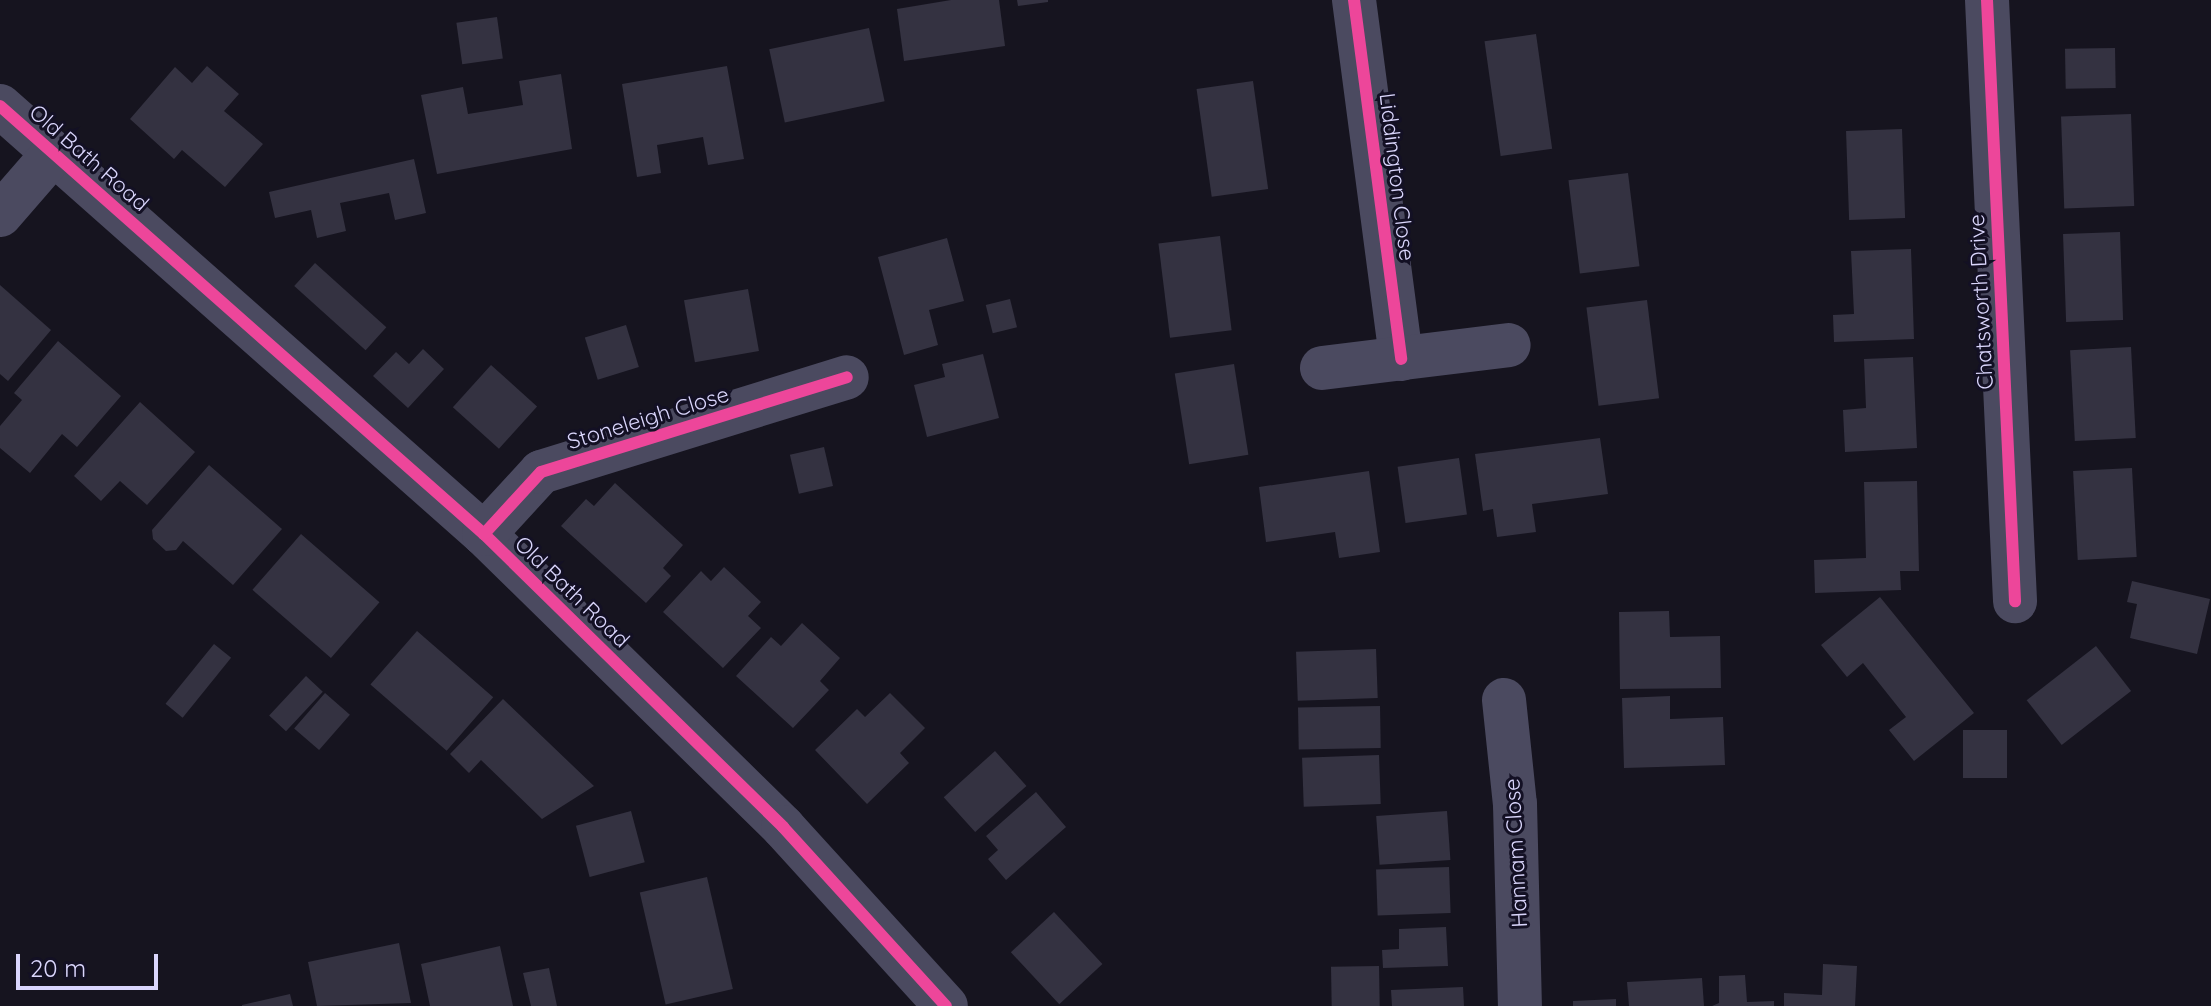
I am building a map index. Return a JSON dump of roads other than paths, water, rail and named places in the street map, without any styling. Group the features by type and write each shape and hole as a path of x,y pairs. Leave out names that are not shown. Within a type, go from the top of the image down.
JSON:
{"street":[{"name":"Liddington Close","path":"1354,0 1401,359"},
{"name":"Chatsworth Drive","path":"1987,0 2015,601"},
{"name":"Old Bath Road","path":"0,106 484,534 783,827 946,1006"},
{"path":"0,215 53,154"},
{"path":"1322,368 1509,345"},
{"name":"Stoneleigh Close","path":"484,534 541,472 847,377"},
{"name":"Hannam Close","path":"1504,700 1515,804 1520,1006"}]}
